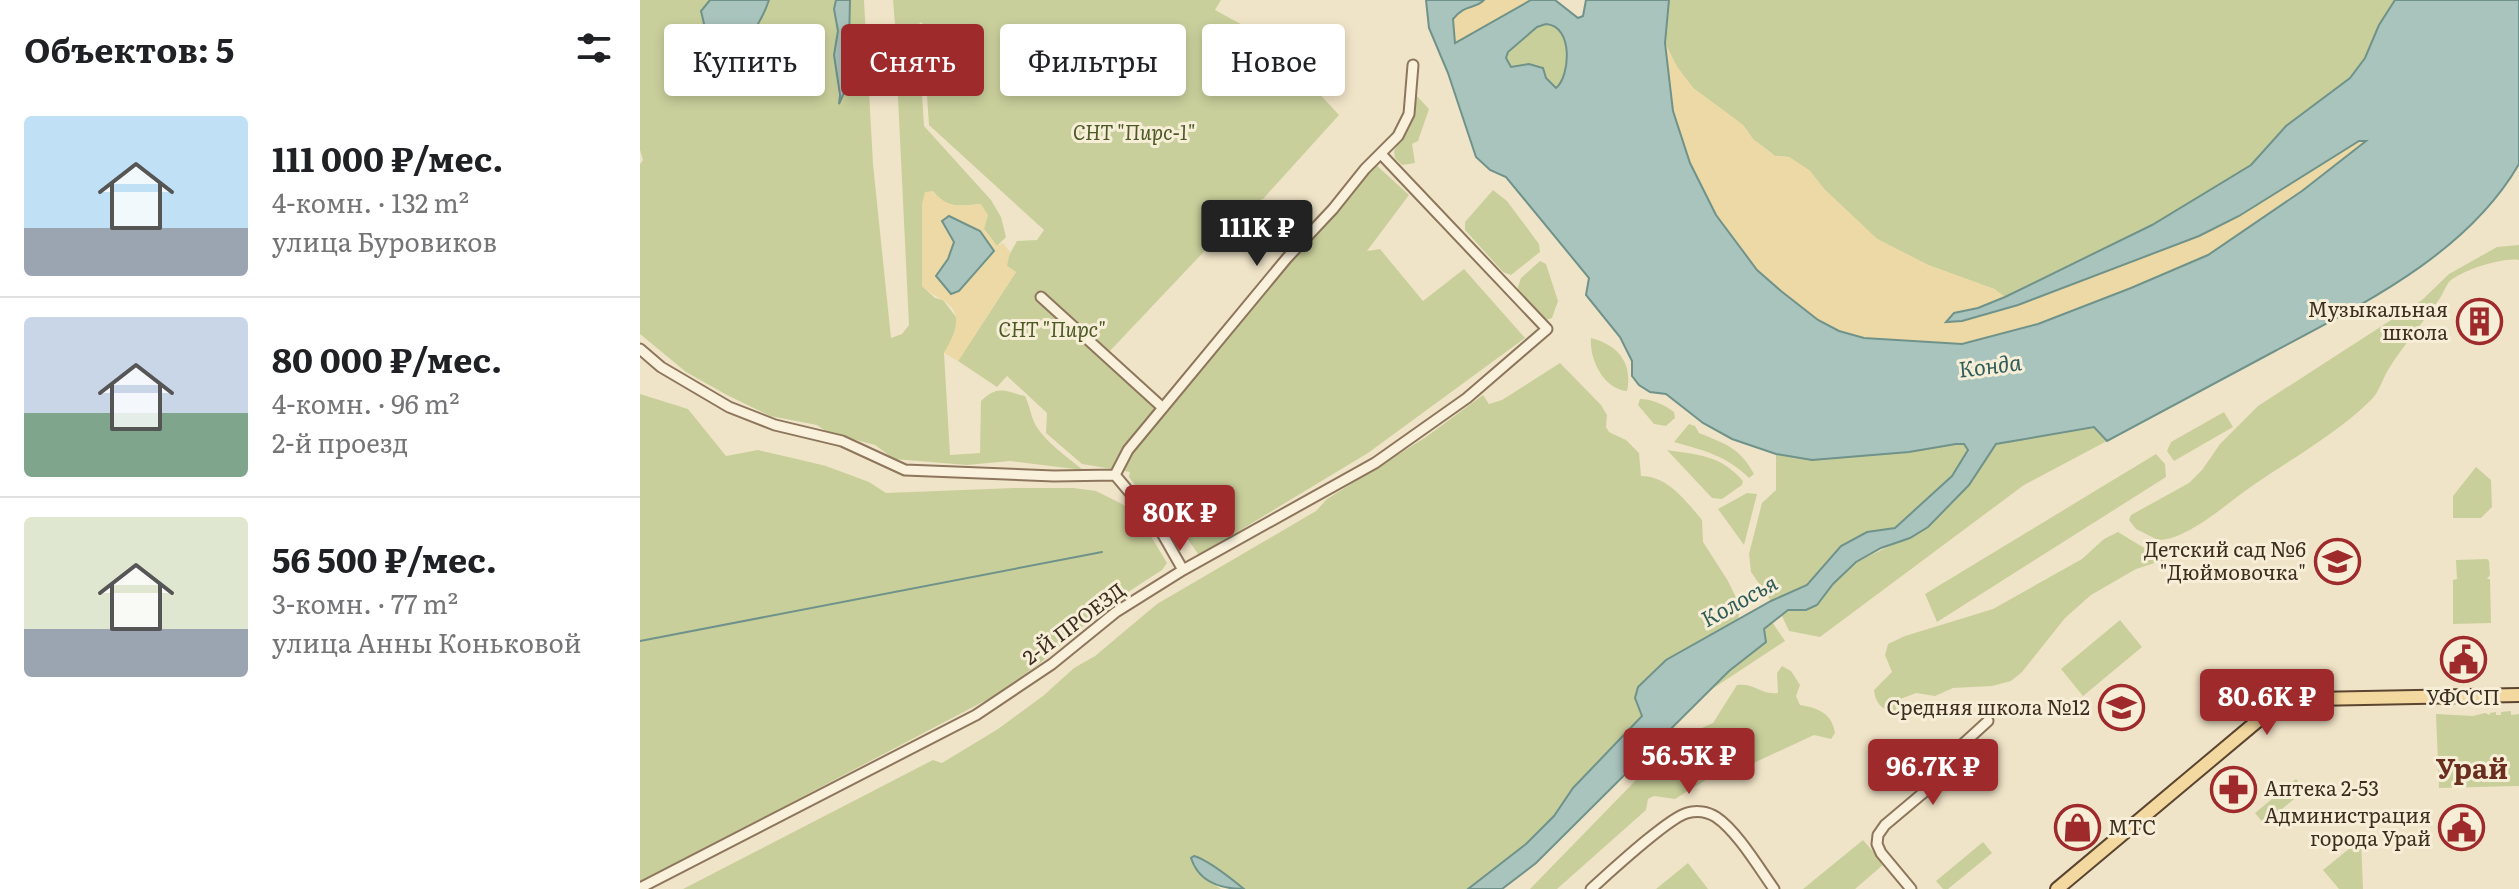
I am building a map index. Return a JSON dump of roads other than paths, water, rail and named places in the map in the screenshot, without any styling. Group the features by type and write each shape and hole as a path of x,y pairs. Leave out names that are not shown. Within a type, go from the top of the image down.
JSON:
{"main road":[{"path":"2057,889 2267,713 2286,703 2313,699 2519,695"}],"street":[{"path":"1115,475 1128,450 1287,258 1398,136 1409,114 1413,65"},
{"name":"2-Й ПРОЕЗД","path":"640,888 976,715 1052,664 1116,612 1183,570 1375,463 1467,398 1547,329 1381,154"},
{"path":"1041,297 1163,408"},
{"path":"640,349 672,374 729,407 775,425 842,441 905,470 1054,476 1115,475"},
{"path":"1115,475 1158,526 1183,570"},
{"path":"1911,889 1881,853 1877,844 1878,835 1885,825 1929,788 1953,753 1988,721"},
{"path":"1591,889 1666,825 1686,813 1696,812 1711,815 1726,826 1774,889"}],"water":[{"path":"710,0 769,0 758,24 704,24 701,11"},
{"path":"836,0 850,0 849,24 841,24 843,96 839,104 834,55 838,31 834,9"},
{"name":"Конда","path":"1426,0 1484,0 1453,19 1455,43 1531,0 1555,0 1578,18 1583,16 1586,0 1669,0 1665,43 1673,111 1690,163 1716,215 1757,270 1781,291 1818,320 1839,331 1864,338 1962,344 2038,324 2208,255 2302,191 2366,141 2359,141 2239,216 2199,236 2018,305 1962,321 1946,322 1954,313 1978,308 2005,297 2152,225 2251,165 2286,126 2350,78 2365,58 2379,25 2395,0 2519,0 2519,164 2497,196 2471,225 2442,250 2377,295 2309,333 2107,441 2094,427 1996,444 1969,485 1928,527 1856,562 1817,605 1806,610 1788,610 1764,629 1766,642 1729,671 1536,863 1502,889 1468,889 1526,844 1554,816 1573,788 1642,716 1635,698 1638,687 1666,660 1771,601 1807,585 1841,546 1867,532 1895,528 1952,476 1968,450 1964,444 1956,444 1909,452 1812,460 1776,454 1732,439 1703,423 1666,394 1650,392 1639,385 1632,376 1632,361 1620,337 1586,295 1589,278 1506,177 1490,170 1476,157 1448,73 1429,28","holes":["1546,24 1561,33 1567,53 1564,74 1556,88 1546,78 1543,68 1529,64 1511,67 1506,58 1508,52 1537,27"]},
{"path":"949,216 980,231 994,251 959,291 951,294 936,276 948,259 954,242 942,221"},
{"path":"1194,856 1212,865 1244,889 1219,886 1205,879 1195,867 1191,858"}],"waterway":[{"path":"640,641 1102,552"}],"place":[{"name":"Музыкальная школа","path":"2479,322"},
{"name":"Детский сад №6 \"Дюймовочка\"","path":"2337,562"},
{"name":"УФССП","path":"2463,659"},
{"name":"Средняя школа №12","path":"2121,708"},
{"name":"Аптека 2-53","path":"2233,789"},
{"name":"МТС","path":"2077,828"},
{"name":"Администрация города Урай","path":"2462,828"}],"district":[{"name":"Урай","path":"2472,769"}],"park label":[{"name":"СНТ \"Пирс-1\"","path":"1134,133"},
{"name":"СНТ \"Пирс\"","path":"1052,330"}],"water label":[{"name":"Колосья","path":"1739,601"}]}
